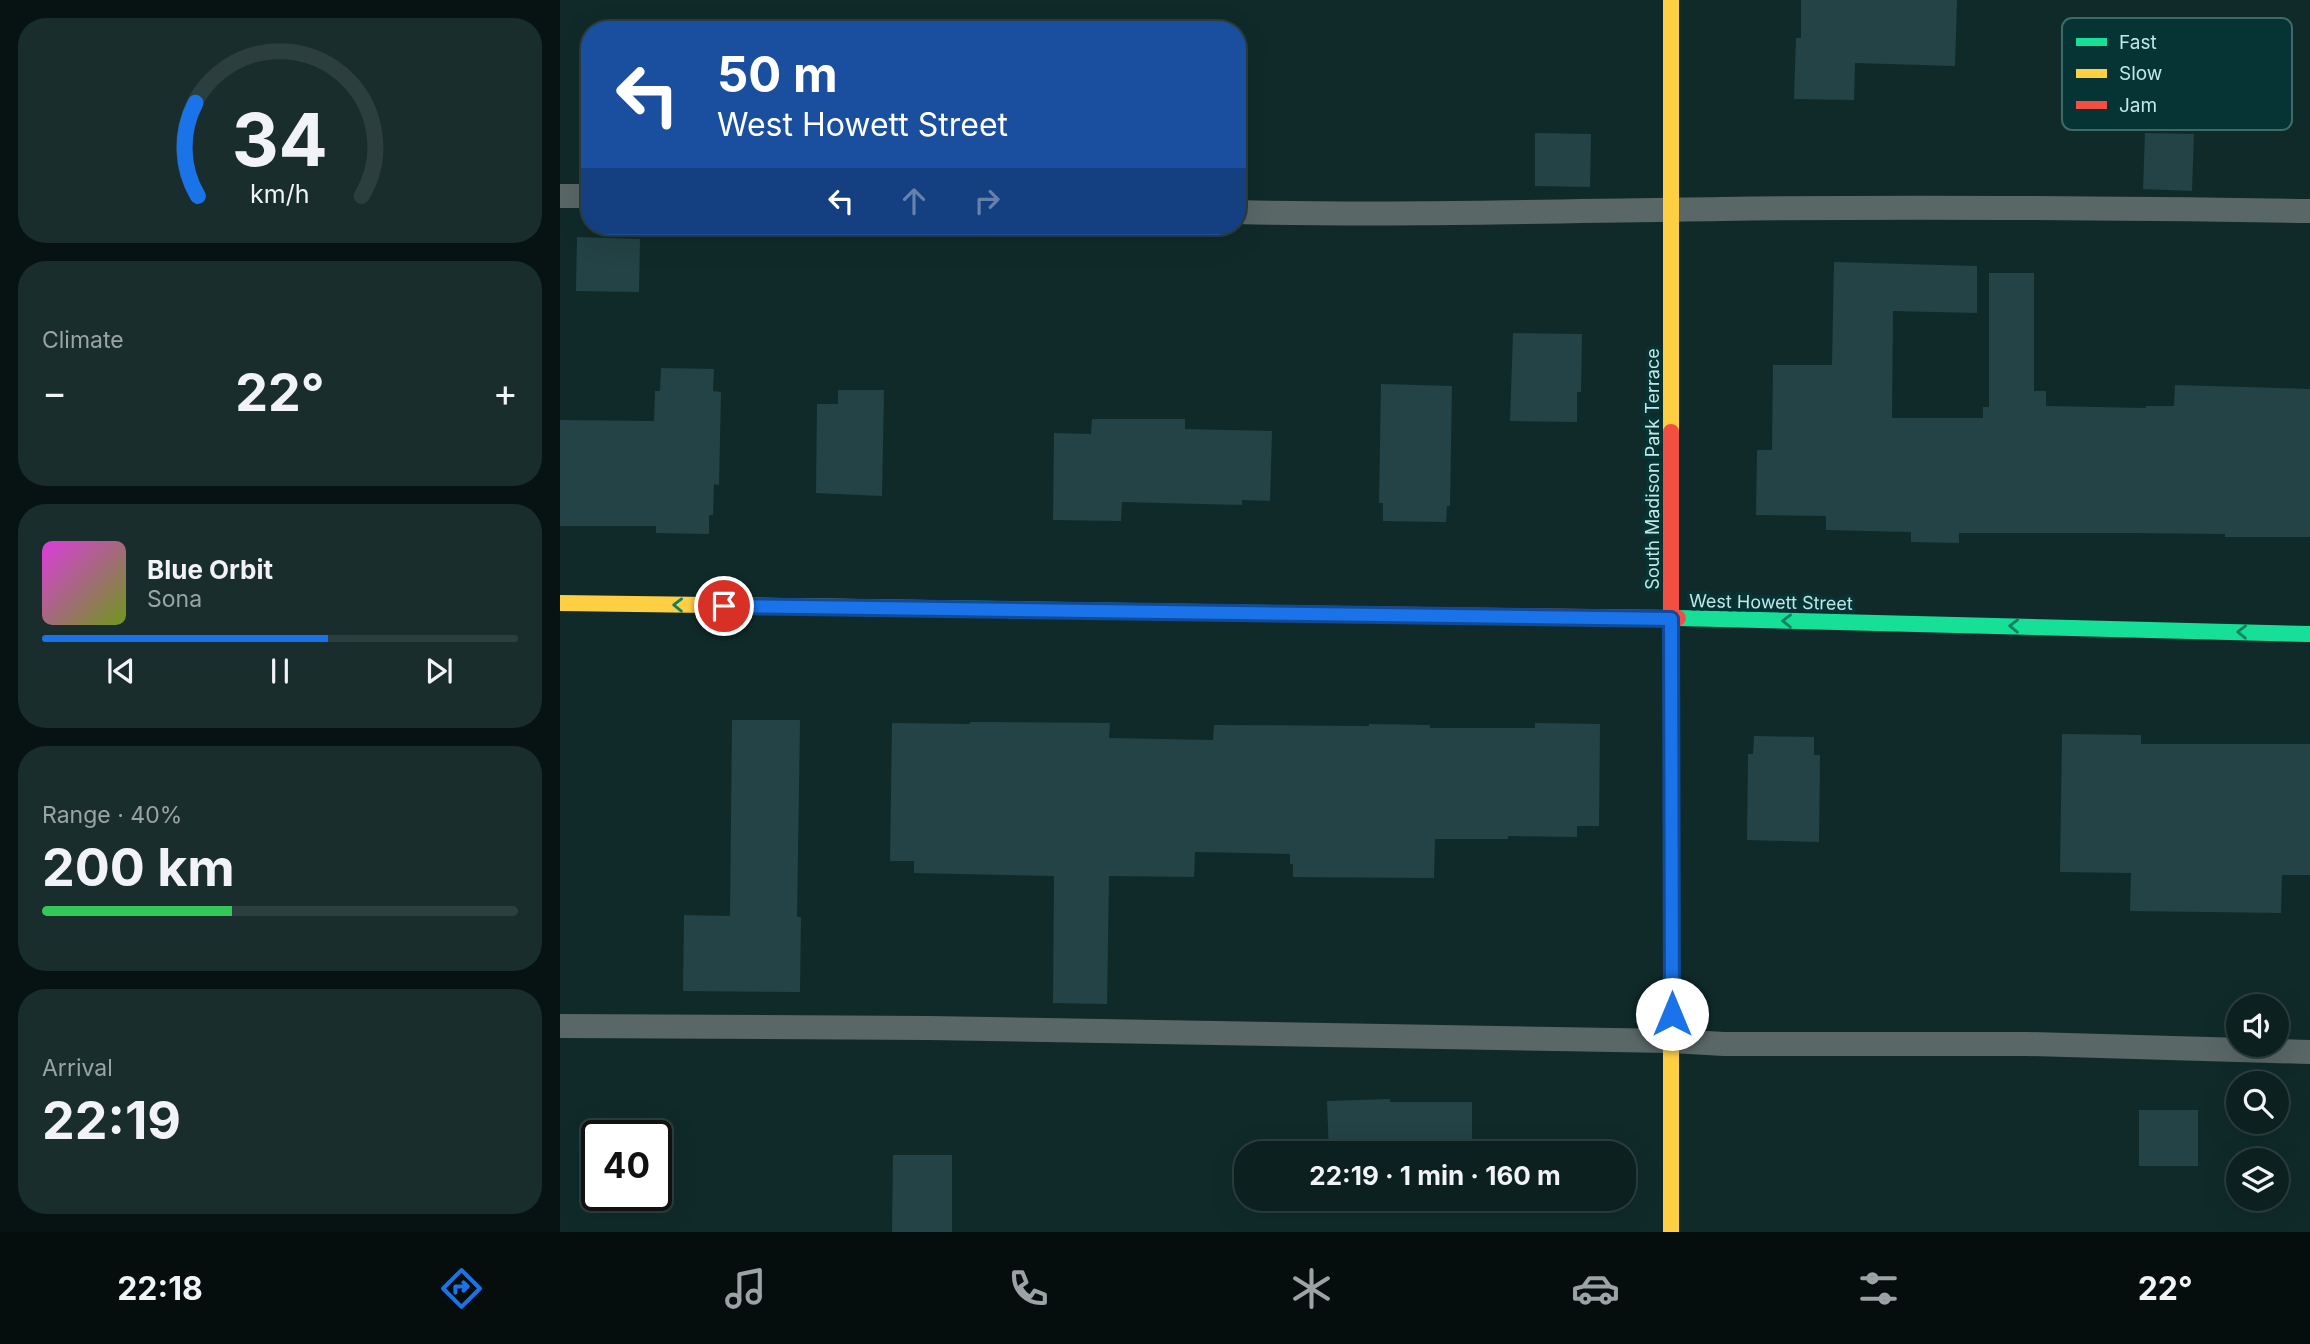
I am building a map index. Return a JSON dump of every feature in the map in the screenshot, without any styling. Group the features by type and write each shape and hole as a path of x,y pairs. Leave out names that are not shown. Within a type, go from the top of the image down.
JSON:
{"main road":[{"name":"South Madison Park Terrace","path":"1671,0 1671,1232"},
{"name":"West Howett Street","path":"560,603 1671,619 2310,634"}],"lane":[{"path":"560,195 581,196"},
{"path":"1246,212 1360,215 2007,208 2310,211"},
{"path":"560,1026 929,1028 1724,1044 2028,1044 2310,1052"}],"building":[{"path":"1801,0 1957,0 1955,66 1855,63 1854,100 1794,99 1796,38 1801,38"},
{"path":"1535,133 1591,134 1590,187 1535,186"},
{"path":"2145,133 2194,134 2192,191 2143,189"},
{"path":"577,237 640,239 639,292 576,291"},
{"path":"1834,262 1977,266 1977,313 1893,311 1892,418 1983,418 1983,407 1989,407 1989,273 2034,273 2034,391 2046,391 2046,406 2174,406 2175,385 2310,389 2310,537 1959,533 1959,543 1911,542 1911,532 1826,530 1826,516 1756,515 1757,450 1772,450 1773,365 1832,365"},
{"path":"1513,333 1582,334 1581,392 1577,392 1577,422 1510,421"},
{"path":"661,368 714,369 713,391 721,392 719,485 714,484 709,534 656,533 656,526 560,526 560,420 654,421 655,391 660,391"},
{"path":"1381,384 1452,386 1450,506 1447,506 1446,522 1383,521 1383,503 1379,503"},
{"path":"838,390 884,390 882,496 816,493 817,404 838,404"},
{"path":"1092,419 1185,419 1185,429 1272,431 1270,501 1242,500 1242,505 1122,502 1121,521 1053,520 1054,433 1091,434"},
{"path":"732,720 800,720 797,917 801,917 800,992 683,991 684,915 730,916"},
{"path":"892,723 1110,723 1109,738 1213,740 1214,725 1369,724 1430,725 1430,728 1535,728 1535,723 1600,724 1599,826 1577,826 1577,837 1435,839 1434,878 1293,877 1290,854 1195,852 1194,877 1109,876 1107,1004 1053,1003 1054,876 914,873 914,861 890,861"},
{"path":"2062,734 2141,735 2141,744 2310,744 2310,875 2282,875 2281,913 2130,911 2131,873 2060,872"},
{"path":"1754,736 1814,737 1814,755 1820,755 1819,842 1747,840 1748,754 1753,754"},
{"path":"1390,1099 1390,1102 1472,1102 1472,1141 1329,1141 1327,1101"},
{"path":"2139,1110 2198,1110 2198,1166 2139,1166"},
{"path":"893,1155 952,1155 952,1232 892,1232"}],"traffic: fast":[{"path":"858,607 1344,614"},
{"path":"1678,618 2310,634"}],"traffic: slow":[{"path":"1671,0 1671,432"},
{"path":"560,603 858,607"},
{"path":"1671,848 1671,1232"}],"traffic: jam":[{"path":"1671,432 1671,848"},
{"path":"1344,614 1678,618"}],"route":[{"path":"724,606 1671,619 1672,1014"}]}
